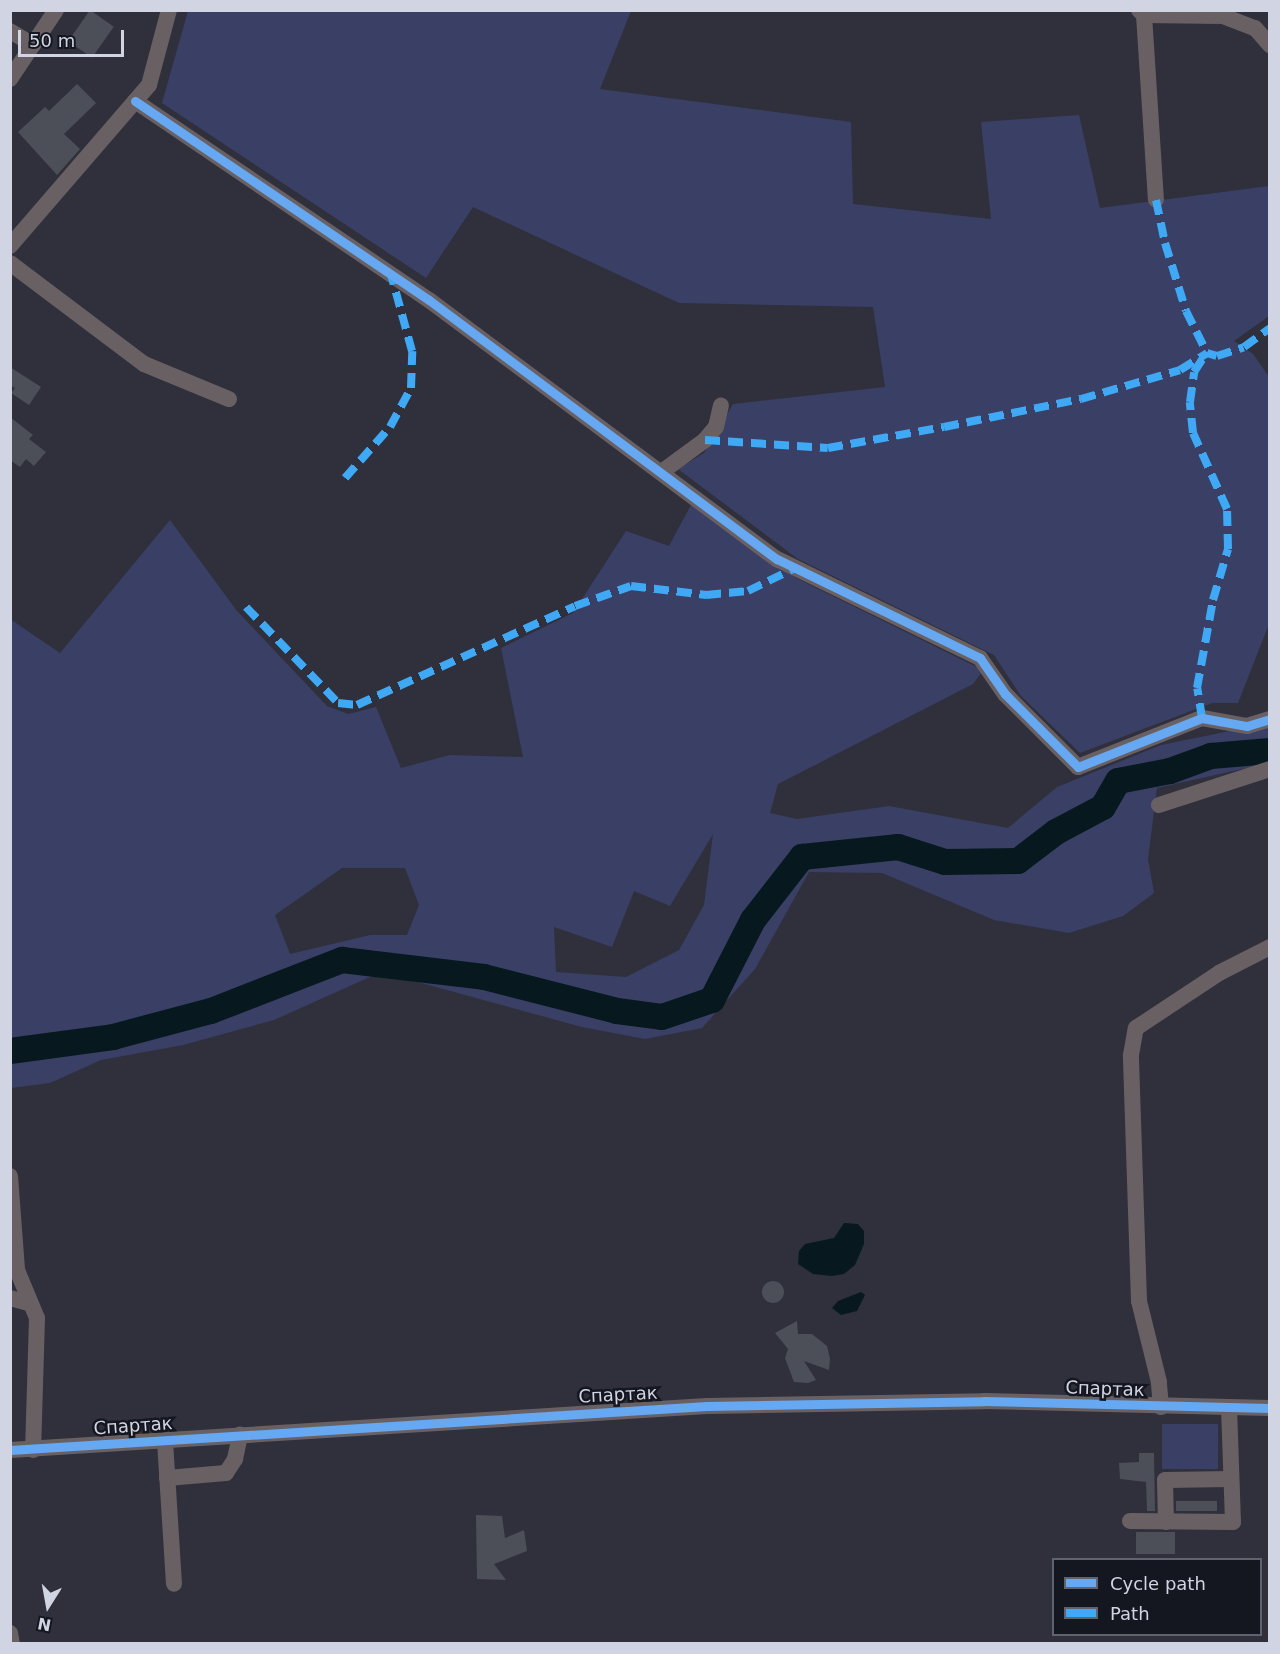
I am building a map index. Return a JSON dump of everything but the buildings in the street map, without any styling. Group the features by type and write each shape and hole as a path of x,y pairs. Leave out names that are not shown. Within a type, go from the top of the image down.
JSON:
{"street":[{"path":"10,79 56,10"},
{"path":"10,246 149,86 169,10"},
{"path":"1156,200 1142,13 1223,16 1255,28 1269,45"},
{"path":"10,31 33,45"},
{"path":"135,101 429,300 663,471 777,560 980,658 1005,694 1078,767 1202,718 1247,726 1269,719"},
{"path":"10,263 144,364 229,399"},
{"path":"663,471 705,440 716,427 721,406"},
{"path":"1159,805 1269,769"},
{"path":"1161,1407 1160,1382 1139,1301 1131,1055 1136,1028 1219,973 1269,947"},
{"path":"10,1176 18,1270 29,1303 38,1318 33,1449"},
{"path":"10,1298 29,1303"},
{"name":"Спартак","path":"10,1450 707,1406 984,1401 1269,1408"},
{"path":"1130,1521 1233,1522 1229,1407"},
{"path":"167,1478 226,1473 235,1459 240,1435"},
{"path":"165,1441 174,1584"},
{"path":"1166,1522 1165,1480 1232,1479"},
{"path":"10,1633 12,1644"}],"shaded area":[{"path":"188,11 631,11 600,89 851,122 853,204 991,219 981,122 1079,115 1100,208 1269,186 1269,316 1234,341 1253,354 1269,377 1269,624 1238,703 1212,703 1080,753 1021,696 994,655 798,559 678,469 704,453 733,404 885,387 873,307 679,303 473,207 426,278 162,103"},
{"path":"692,503 796,578 983,670 973,684 778,784 770,813 797,819 889,806 1008,828 1057,787 1161,745 1269,723 1269,763 1157,788 1148,859 1154,893 1123,916 1069,933 994,920 882,873 809,872 755,969 702,1028 645,1039 582,1027 381,972 274,1020 183,1045 101,1060 50,1083 11,1088 10,619 60,653 170,520 237,611 327,706 348,714 376,707 401,768 450,755 523,757 501,648 573,613 626,531 669,546","holes":["713,834 704,905 679,950 626,977 556,972 554,927 612,947 634,891 670,906","342,868 405,868 419,905 407,935 370,935 290,954 275,915"]},
{"path":"844,1223 858,1224 864,1231 864,1244 855,1265 844,1274 832,1276 813,1274 798,1264 799,1251 805,1244 834,1238"},
{"path":"861,1292 865,1295 857,1311 841,1315 832,1308 838,1301"},
{"path":"1162,1424 1218,1424 1218,1469 1162,1469"}],"waterway":[{"path":"10,1051 113,1037 211,1011 342,960 484,977 617,1011 662,1017 712,1000 753,920 802,857 898,847 945,862 1018,861 1056,832 1103,807 1118,781 1170,771 1211,756 1270,751"}],"marked path":[{"path":"1156,200 1165,243 1186,311 1207,353 1217,356 1244,347 1270,328"},
{"path":"345,478 390,427 411,388 412,351 391,274"},
{"path":"705,440 828,448 1081,399 1180,370 1207,353"},
{"path":"1202,718 1197,688 1213,600 1228,549 1227,509 1193,433 1190,402 1194,372 1203,358"},
{"path":"246,607 338,703 357,705 575,606 631,586 706,595 748,591 795,568"}],"cycle path":[{"path":"135,101 429,300 777,559 980,658 1005,694 1078,767 1202,718 1247,726 1270,719"},
{"path":"10,1450 707,1406 984,1401 1270,1408"}]}
